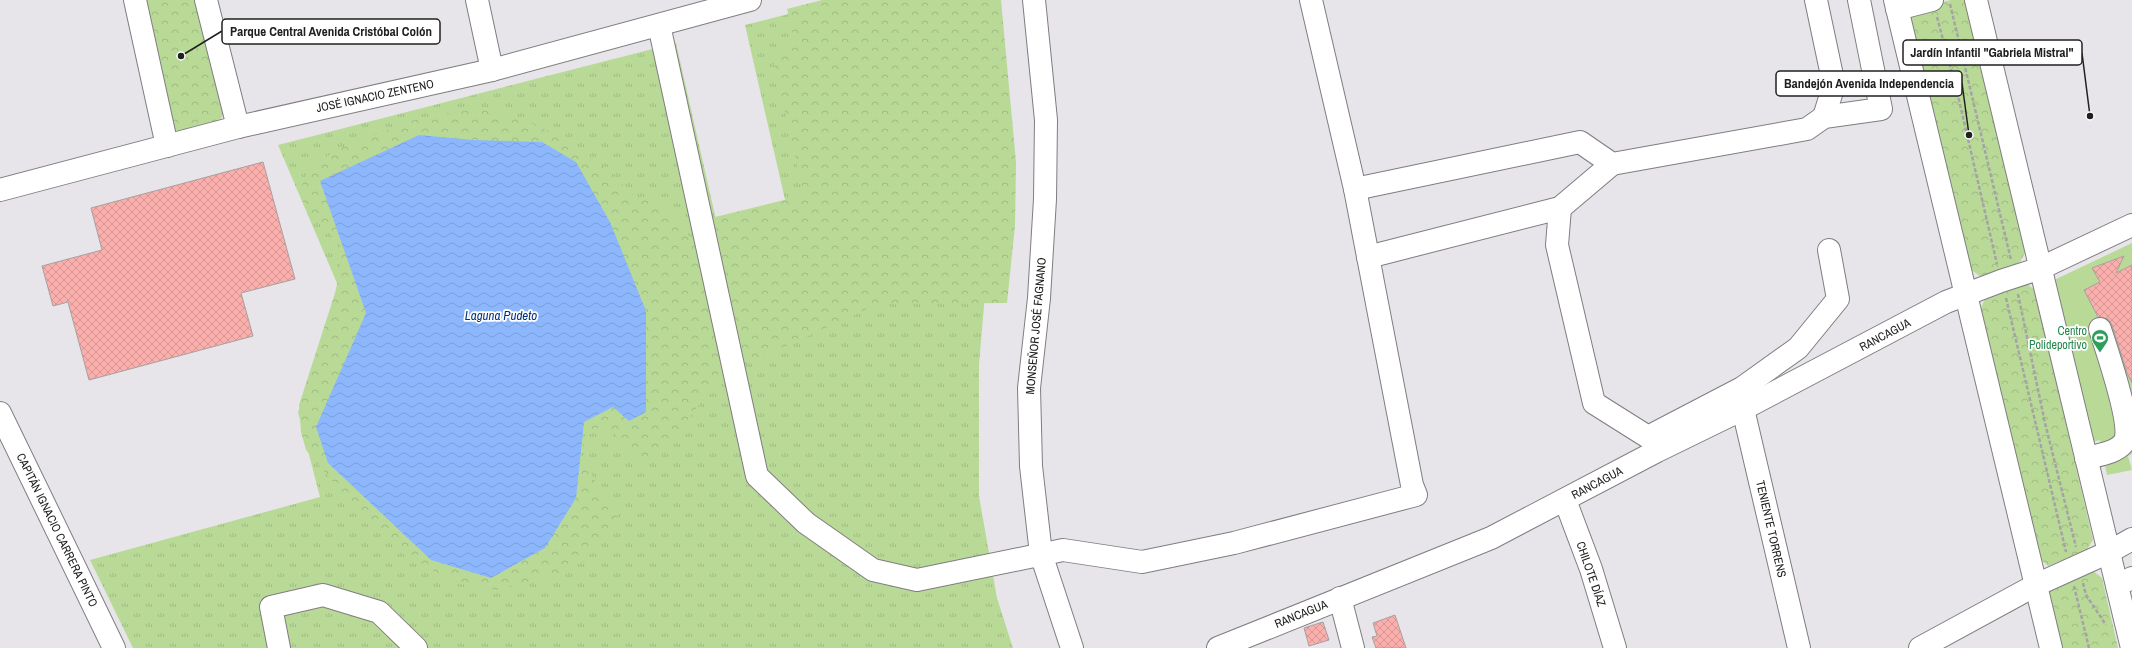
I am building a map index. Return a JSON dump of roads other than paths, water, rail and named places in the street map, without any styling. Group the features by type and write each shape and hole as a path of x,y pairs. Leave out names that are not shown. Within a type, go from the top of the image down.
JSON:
{"street":[{"path":"135,0 167,146"},
{"path":"206,0 238,127"},
{"path":"477,0 492,70"},
{"name":"JOSÉ IGNACIO ZENTENO","path":"0,190 238,127 492,70 750,0"},
{"name":"MONSEÑOR JOSÉ FAGNANO","path":"1034,0 1046,120 1045,198 1039,298 1029,388 1031,466 1041,554 1072,648"},
{"path":"659,25 757,476 806,523 874,570 917,580 1063,550 1142,562 1234,543 1416,495 1412,485 1355,189 1311,0"},
{"path":"1816,0 1834,84 1824,117"},
{"path":"1368,257 1560,208 1612,164 1807,129 1824,117 1881,109 1859,0"},
{"path":"1976,0 2109,552 2124,581 2132,648"},
{"path":"1934,7 1896,5 2051,648"},
{"path":"1355,189 1580,142 1612,164"},
{"path":"1560,208 1557,245 1594,403 1648,437 1742,388 1798,348 1838,299 1829,250"},
{"path":"2041,268 2132,225"},
{"name":"RANCAGUA","path":"1218,648 1491,538 1657,450 1743,409 1946,302 2008,278 2041,268"},
{"path":"2086,458 2108,452 2119,447 2126,440 2128,433 2128,417 2123,397 2100,329"},
{"name":"TENIENTE TORRENS","path":"1743,409 1799,648"},
{"name":"CAPITÁN IGNACIO CARRERA PINTO","path":"0,413 114,648"},
{"name":"CHILOTE DÍAZ","path":"1565,500 1591,569 1615,648"},
{"path":"1920,648 2036,585 2109,552 2132,539"},
{"path":"279,648 271,607 323,595 379,612 416,648"},
{"path":"1340,598 1353,648"}],"water":[{"name":"Laguna Pudeto","path":"419,135 474,140 542,142 576,162 610,222 646,311 646,412 629,421 613,407 584,422 576,498 545,548 491,578 431,560 328,463 316,427 366,313 320,181"}],"place":[{"name":"Parque Central Avenida Cristóbal Colón","path":"181,56"},
{"name":"Jardín Infantil \"Gabriela Mistral\"","path":"2090,116"},
{"name":"Bandejón Avenida Independencia","path":"1969,135"},
{"name":"Centro Polideportivo","path":"2100,353"}]}
